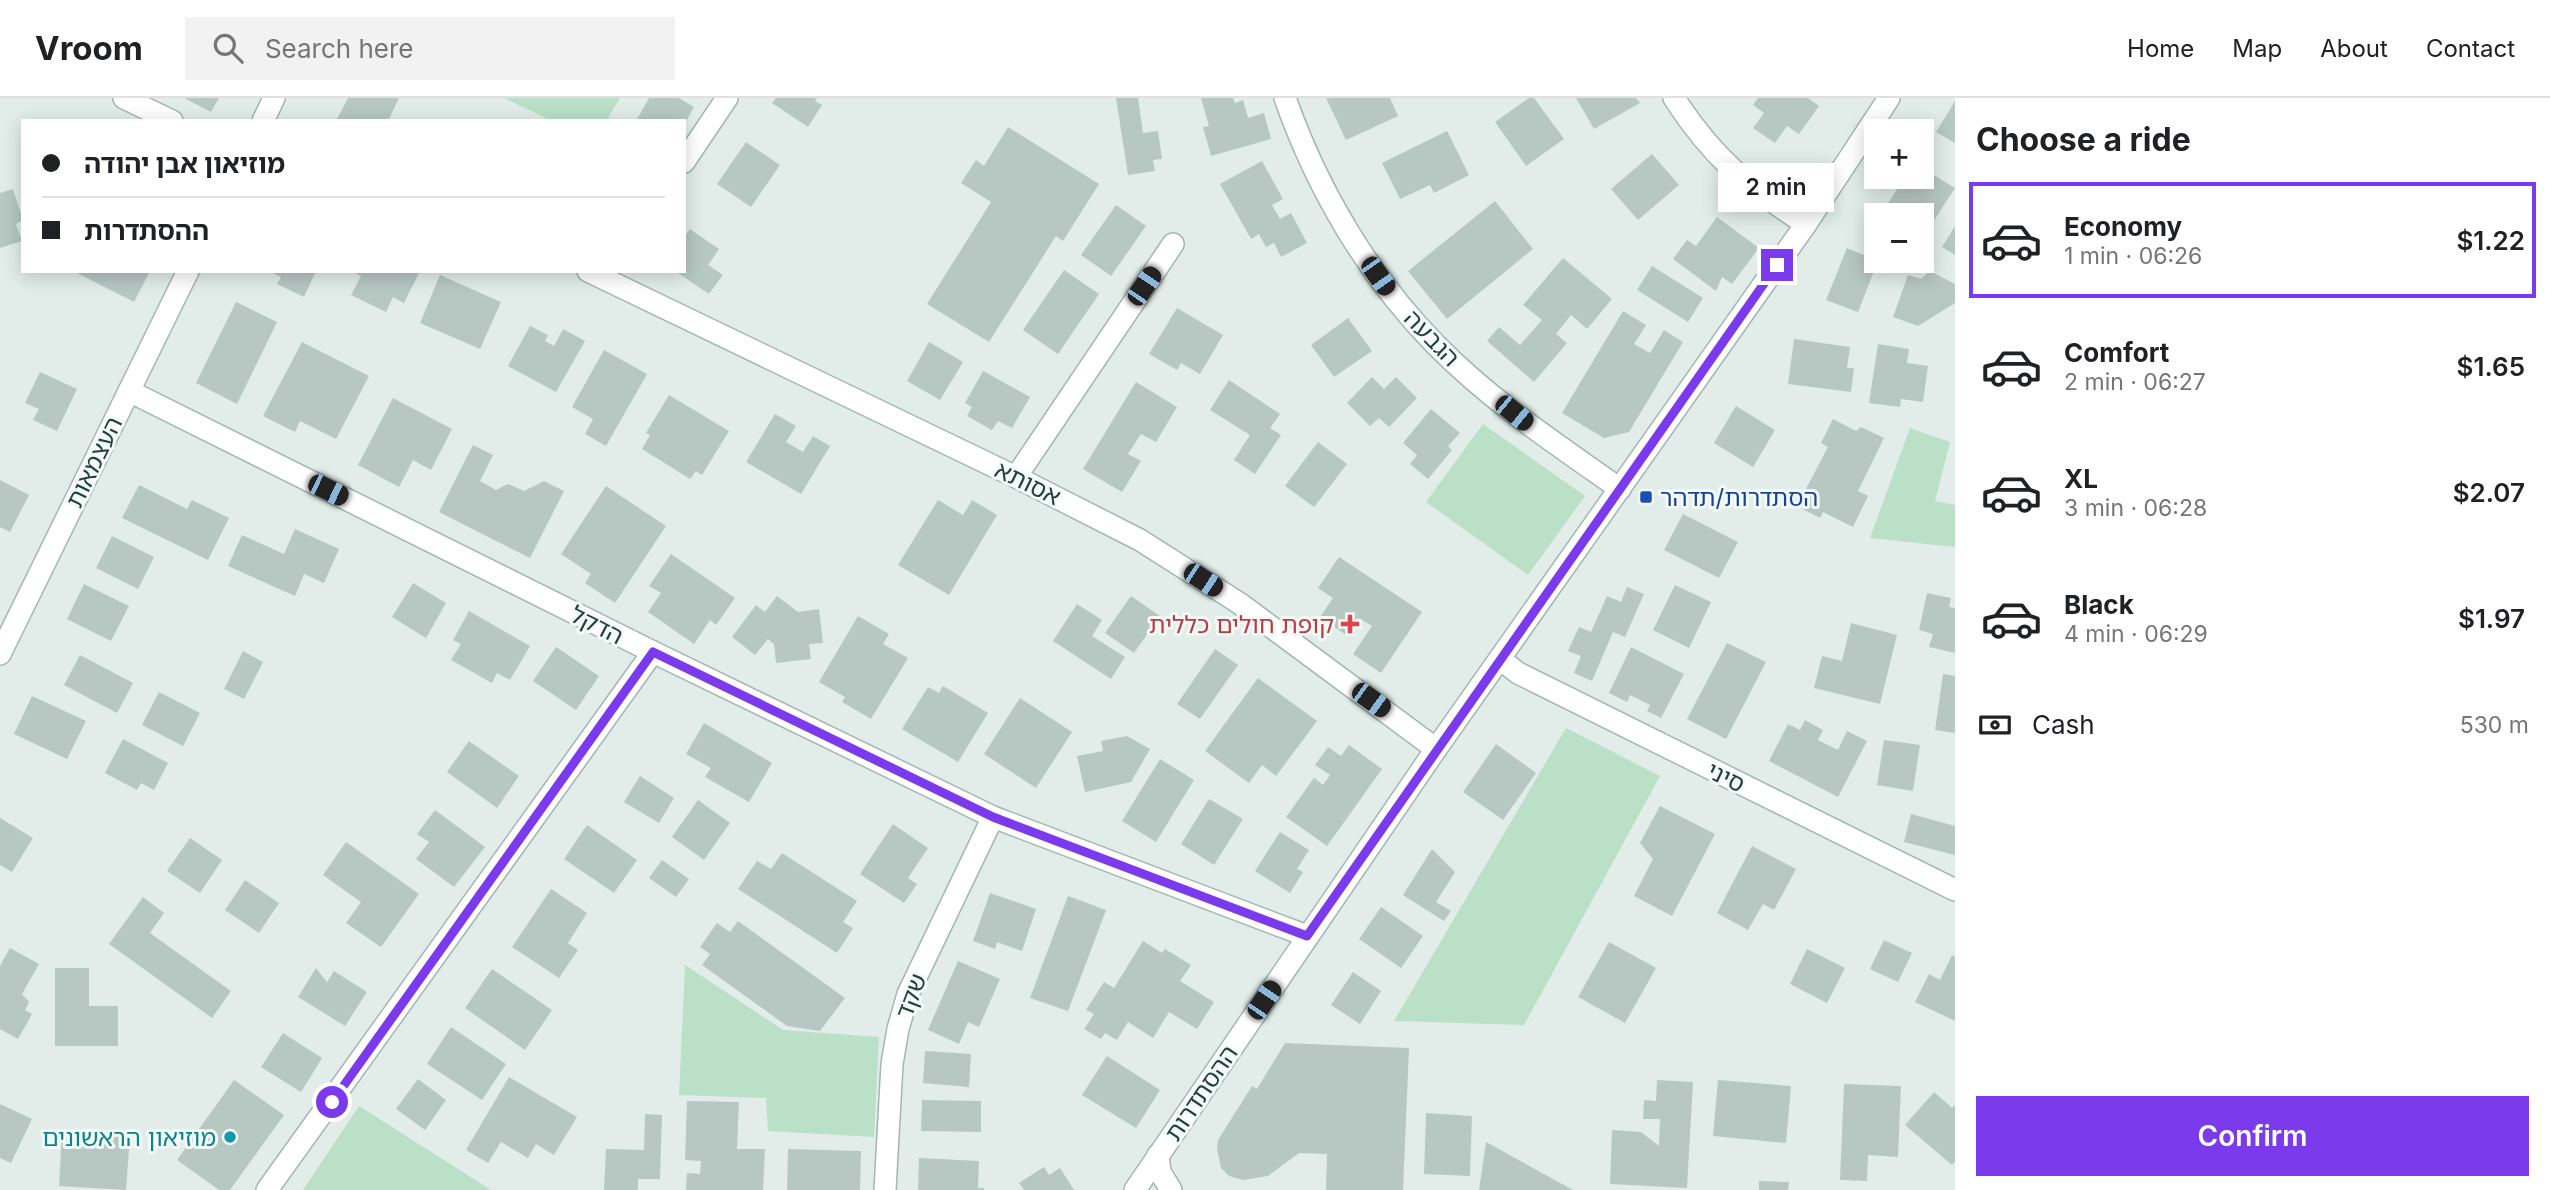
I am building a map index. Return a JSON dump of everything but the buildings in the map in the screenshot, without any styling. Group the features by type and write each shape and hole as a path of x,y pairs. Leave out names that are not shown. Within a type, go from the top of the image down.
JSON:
{"street":[{"path":"124,98 168,119"},
{"path":"264,119 274,98"},
{"path":"686,159 727,98"},
{"name":"הגבעה","path":"1285,98 1295,127 1321,183 1352,238 1392,295 1436,345 1483,388 1529,425 1620,489"},
{"path":"1674,98 1696,132 1722,161 1763,197 1806,224"},
{"name":"ההסתדרות","path":"1135,1190 1436,749 1806,224 1889,98"},
{"path":"1016,477 1173,244"},
{"name":"העצמאות","path":"0,654 187,273"},
{"name":"אסותא","path":"601,274 1016,477 1168,556 1239,603 1436,749"},
{"name":"הדקל","path":"129,391 653,652 993,817 1307,936"},
{"path":"267,1190 278,1181 653,652"},
{"name":"סיני","path":"1500,659 1518,673 1955,890"},
{"name":"שקד","path":"886,1190 892,1064 908,994 993,817"},
{"path":"1158,1155 1160,1172 1171,1190"}],"green space":[{"path":"504,98 620,98 607,119 548,119"},
{"path":"1483,424 1585,496 1528,575 1426,502"},
{"path":"1910,428 1950,442 1935,501 1955,505 1955,547 1870,538"},
{"path":"1566,728 1660,776 1524,1025 1394,1021"},
{"path":"685,965 783,1030 879,1037 874,1137 768,1131 766,1098 679,1095"},
{"path":"359,1106 491,1190 303,1190"}],"place":[{"name":"הסתדרות/תדהר","path":"1646,497"},
{"name":"קופת חולים כללית","path":"1350,624"},
{"name":"מוזיאון הראשונים","path":"230,1137"}],"route":[{"path":"332,1102 653,652 993,817 1307,936 1777,265"}]}
